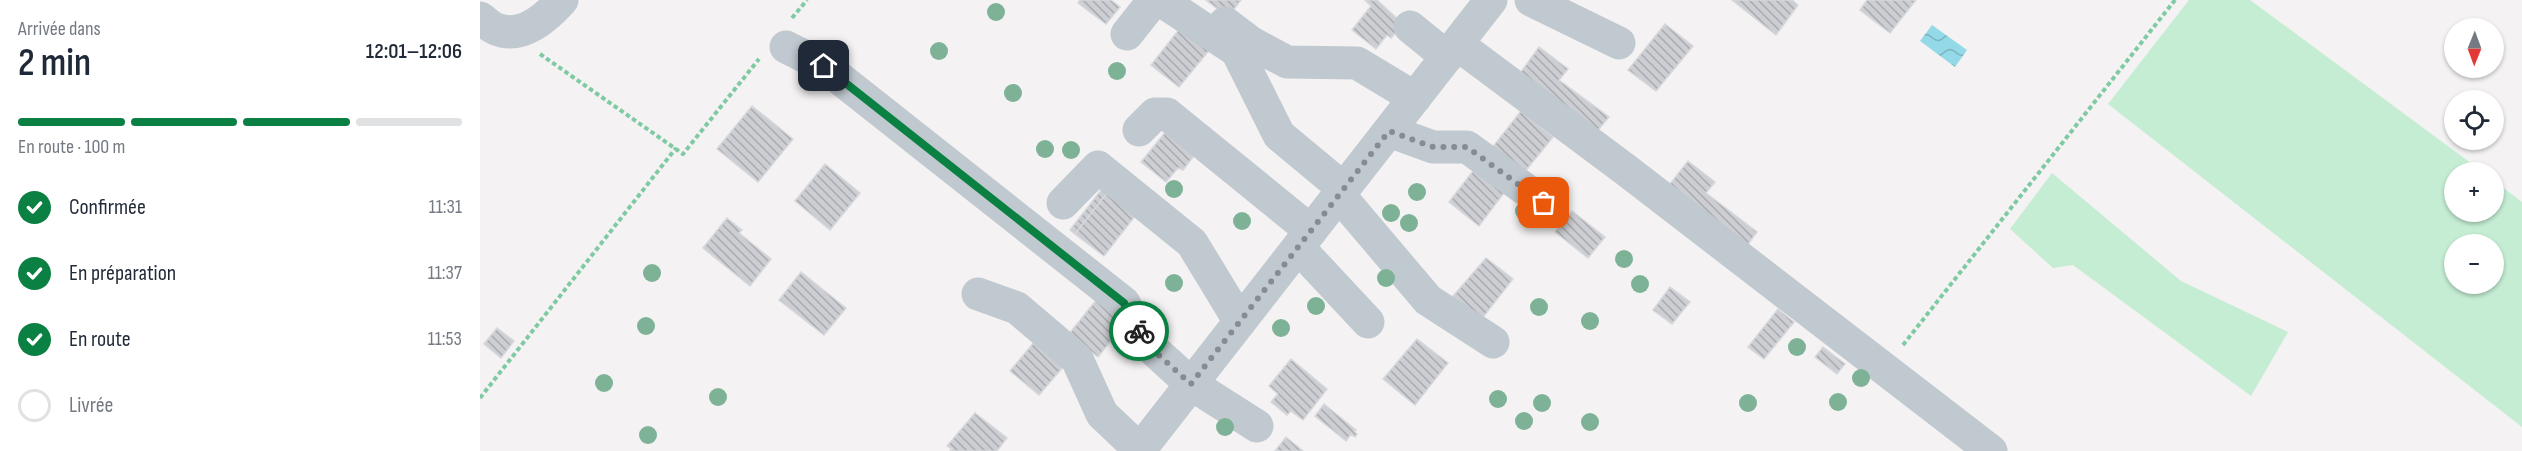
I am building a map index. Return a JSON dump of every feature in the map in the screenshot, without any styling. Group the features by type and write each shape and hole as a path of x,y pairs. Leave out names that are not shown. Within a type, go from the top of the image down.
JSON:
{"street":[{"path":"480,18 495,29 509,32 529,28 547,17 562,0"},
{"path":"1127,34 1155,0 1165,3 1237,51 1279,135 1341,192 1428,300 1493,342"},
{"path":"1197,0 1250,42 1287,62 1357,63 1415,98"},
{"path":"978,294 1017,308 1077,359 1102,414 1140,450 1491,0"},
{"path":"1531,0 1619,43"},
{"path":"1410,27 1452,50 1626,170 1991,451"},
{"path":"778,43 824,66 1124,303 1144,342 1191,384 1257,426"},
{"path":"1139,130 1155,114 1167,114 1305,239 1368,322"},
{"path":"1389,131 1433,147 1467,147 1544,203"},
{"path":"1063,203 1098,167 1192,243 1240,322"}],"path":[{"path":"509,32 683,154 778,43 807,0"},
{"path":"1884,370 2175,0"},
{"path":"480,398 676,148"}],"green space":[{"path":"2189,0 2250,0 2444,143 2444,150 2453,150 2469,162 2444,162 2444,222 2504,222 2504,188 2522,202 2522,427 2108,104"},
{"path":"2052,173 2181,281 2288,332 2251,396 2073,265 2053,268 2010,229"}],"water":[{"path":"1932,25 1967,50 1955,67 1920,41"}],"building":[{"path":"1080,0 1111,0 1120,7 1106,24 1078,3"},
{"path":"1206,0 1241,0 1228,17"},
{"path":"1365,0 1377,0 1403,24 1391,38 1387,35 1376,49 1352,30 1371,6"},
{"path":"1732,0 1792,0 1798,5 1776,35"},
{"path":"1867,0 1916,0 1890,33 1860,10"},
{"path":"1184,23 1211,48 1179,87 1151,65"},
{"path":"1665,24 1693,46 1656,91 1628,70"},
{"path":"1539,47 1568,69 1559,80 1609,117 1595,134 1518,76"},
{"path":"752,106 793,139 758,182 717,149"},
{"path":"1521,111 1553,137 1523,174 1491,149"},
{"path":"1172,124 1200,148 1183,170 1178,168 1166,182 1141,162"},
{"path":"1688,161 1715,182 1706,193 1757,232 1744,250 1666,189"},
{"path":"1480,162 1510,185 1479,226 1449,202"},
{"path":"825,164 860,193 830,230 795,201"},
{"path":"1105,185 1110,189 1075,234 1070,230"},
{"path":"1110,189 1139,211 1104,256 1075,234"},
{"path":"1572,211 1605,237 1588,258 1555,232"},
{"path":"727,218 742,230 739,233 771,259 750,286 703,248"},
{"path":"1486,258 1513,279 1477,325 1448,302"},
{"path":"801,272 846,308 824,335 779,300"},
{"path":"1670,287 1690,302 1672,324 1653,310"},
{"path":"1101,294 1129,318 1098,357 1069,334"},
{"path":"1778,309 1794,322 1764,359 1748,347"},
{"path":"497,328 514,341 501,358 484,344"},
{"path":"1040,335 1070,359 1039,395 1010,371"},
{"path":"1417,339 1448,363 1415,405 1383,379"},
{"path":"1823,347 1845,364 1837,374 1815,357"},
{"path":"1291,359 1327,389 1303,420 1291,411 1287,415 1271,402 1278,394 1269,386"},
{"path":"1324,404 1356,430 1354,431 1357,434 1355,437 1351,434 1346,441 1315,416"},
{"path":"975,413 1007,438 997,451 950,451 952,449 947,446"},
{"path":"1286,437 1303,451 1275,451"}],"way so far":[{"path":"1139,331 1144,342 1191,384 1389,131 1433,147 1467,147 1544,203"}],"route":[{"path":"824,66 1124,303 1139,331"}]}
